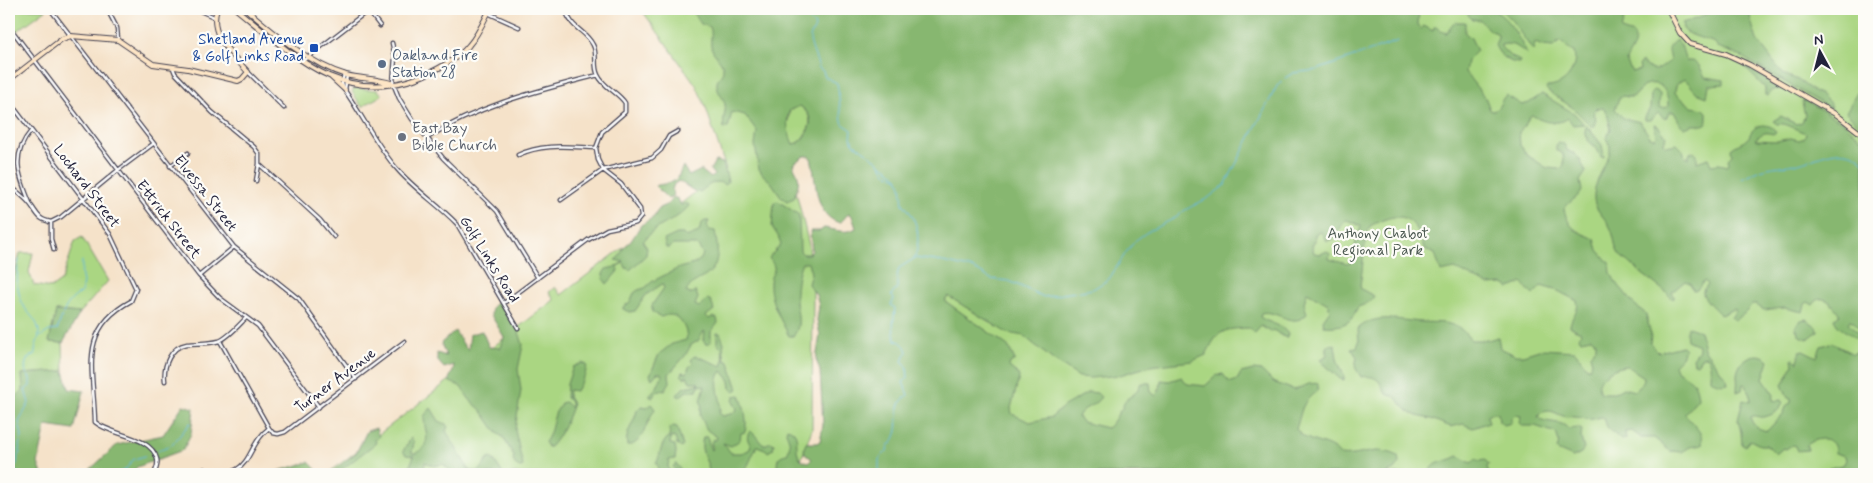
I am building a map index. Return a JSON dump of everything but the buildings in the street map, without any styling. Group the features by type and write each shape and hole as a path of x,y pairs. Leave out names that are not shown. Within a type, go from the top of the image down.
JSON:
{"main road":[{"path":"9,80 62,39 72,36 118,40 145,60 162,66 188,69 233,81 242,79 248,72 223,45 216,29 214,17 217,9"},
{"path":"236,9 329,76 345,90"},
{"path":"246,9 306,59 346,75 393,83"},
{"path":"1668,9 1680,33 1690,44 1726,54 1750,64 1837,115 1864,136"},
{"path":"329,76 368,85 415,80 452,61 469,46 489,11"}],"street":[{"name":"Elvessa Street","path":"50,9 234,247 300,299 356,379"},
{"path":"107,9 117,28 118,40"},
{"path":"196,9 214,17"},
{"path":"306,59 368,9 380,26"},
{"path":"504,303 588,240 607,229 636,223 641,217 640,209 621,184 603,170 598,160 596,148 602,132 622,116 626,107 622,99 598,75 593,44 570,21 565,9"},
{"path":"489,11 519,27"},
{"name":"Ettrick Street","path":"14,33 117,171 199,276 220,298 258,326 319,407"},
{"path":"392,42 395,57 393,83 396,94 427,138 458,174 497,211 538,278"},
{"path":"172,68 212,112 254,147 259,154 256,181"},
{"path":"248,72 284,108"},
{"path":"344,81 346,75"},
{"path":"427,138 472,113 504,100 598,75"},
{"name":"Golf Links Road","path":"344,81 342,85 395,167 457,224 518,328"},
{"name":"Lochard Street","path":"9,101 110,234 136,290 131,302 117,309 105,320 96,337 90,361 94,391 95,422 101,427 127,435 152,448 158,461 154,474"},
{"path":"32,130 23,141 18,153 18,167 22,184 36,214 42,220 51,222 61,217 117,171 154,144"},
{"path":"561,200 589,182 603,170 652,158 661,150 669,136 678,131"},
{"path":"518,155 541,147 596,148"},
{"path":"170,166 188,153"},
{"path":"259,164 320,220 334,237"},
{"path":"9,185 30,203"},
{"path":"51,222 51,239 54,250"},
{"path":"199,276 234,247"},
{"path":"165,381 166,364 170,356 177,349 185,344 220,341 246,318"},
{"path":"204,469 226,473 242,467 252,454 258,438 268,428 220,341"},
{"name":"Turner Avenue","path":"268,428 273,433 285,432 405,341"}],"green space":[{"path":"9,9 47,9 9,37"},
{"path":"641,9 735,9 788,121 790,110 800,106 810,120 808,129 799,143 793,144 791,171 809,245 813,293 812,429 796,474 327,474 554,300 549,292 555,287 561,295 726,169 705,105 696,85"},
{"path":"691,9 1419,9 1418,25 1420,29 1424,26 1433,31 1434,27 1436,27 1446,33 1455,22 1465,22 1465,33 1471,38 1477,51 1467,61 1465,72 1486,99 1490,110 1493,111 1498,108 1506,95 1522,105 1529,103 1542,94 1575,114 1584,124 1573,125 1568,118 1559,122 1550,122 1540,120 1532,115 1519,132 1520,145 1527,155 1547,168 1560,169 1564,165 1563,154 1556,150 1558,142 1563,143 1568,151 1579,158 1586,172 1580,181 1582,191 1565,207 1566,217 1571,226 1595,239 1598,250 1610,264 1611,273 1615,281 1635,305 1646,314 1651,335 1650,343 1659,352 1682,346 1685,349 1682,357 1674,365 1676,370 1692,380 1696,387 1698,398 1685,413 1699,432 1702,445 1690,447 1682,452 1670,451 1654,438 1641,438 1632,431 1625,432 1626,439 1621,440 1607,427 1604,418 1601,417 1589,419 1564,417 1550,411 1540,413 1538,418 1542,420 1562,424 1568,429 1578,428 1582,430 1581,438 1584,449 1573,457 1557,450 1559,442 1556,433 1535,426 1522,426 1519,423 1521,416 1515,415 1511,418 1511,423 1504,425 1499,422 1498,413 1492,413 1487,416 1489,422 1473,428 1463,424 1451,427 1409,412 1394,396 1385,392 1379,381 1375,378 1361,377 1355,367 1357,357 1351,348 1357,347 1359,342 1358,329 1365,324 1380,319 1453,325 1461,329 1471,340 1488,340 1498,337 1500,348 1515,355 1523,355 1542,349 1575,351 1587,367 1590,367 1592,362 1590,355 1596,347 1596,342 1591,338 1581,340 1579,337 1581,332 1570,326 1578,305 1577,301 1558,291 1541,286 1533,295 1522,283 1510,288 1503,284 1489,285 1455,269 1441,272 1435,254 1426,250 1413,224 1402,217 1396,217 1370,226 1364,247 1360,285 1361,289 1374,296 1368,303 1358,307 1353,317 1347,323 1324,326 1323,320 1330,310 1328,304 1307,292 1304,303 1307,314 1301,318 1290,320 1273,314 1261,313 1260,317 1285,330 1288,334 1286,338 1273,330 1270,332 1261,326 1255,333 1249,328 1227,330 1214,340 1206,355 1192,361 1150,366 1120,375 1091,378 1079,377 1053,360 1024,336 1007,333 948,296 945,301 1008,346 1015,360 1010,363 1009,367 1018,374 1019,378 1011,408 1012,414 1030,422 1052,417 1064,406 1089,392 1097,393 1101,397 1080,413 1078,417 1082,422 1107,428 1112,424 1123,407 1125,400 1135,393 1141,383 1150,383 1151,392 1156,396 1161,380 1169,381 1182,377 1187,384 1205,386 1217,375 1223,374 1228,381 1232,382 1237,380 1241,373 1253,370 1262,371 1273,382 1294,390 1309,384 1318,383 1318,390 1308,399 1303,407 1296,429 1306,438 1336,450 1340,455 1382,451 1398,456 1399,463 1388,474 777,474 778,459 787,454 789,448 787,428 796,435 799,456 802,460 809,462 812,459 805,454 804,448 806,443 817,443 820,441 823,425 820,371 816,359 820,335 817,320 819,306 816,295 808,284 811,273 808,263 802,263 798,275 796,298 798,324 793,336 789,336 771,297 770,279 774,266 769,258 781,244 772,227 774,202 778,201 799,215 800,251 803,254 809,254 812,251 810,231 820,231 824,228 848,231 856,228 849,213 840,223 831,219 825,213 818,196 811,158 804,156 793,164 798,176 798,184 794,198 787,201 782,198 759,169 755,145 757,131 745,115 732,112 728,128 724,128 725,105 717,86 717,81 723,72 723,67 712,49 710,27 701,24","holes":["800,106 809,115 810,124 809,129 799,143 793,144 787,123 790,110","1345,220 1361,226 1353,262 1347,264 1329,259 1330,254 1327,251 1320,254 1314,253 1312,246 1315,241 1315,234 1321,232 1327,241 1334,239","1627,366 1644,377 1643,383 1634,391 1623,388 1614,393 1601,393 1599,388 1601,379 1610,371"]},
{"name":"Anthony Chabot Regional Park","path":"891,9 1864,9 1864,474 1007,474 1001,341 945,301 948,296 1001,329"},
{"path":"1469,9 1489,9 1507,21 1527,54 1512,45 1505,44 1501,45 1501,47 1510,56 1520,61 1519,63 1511,62 1501,55 1495,45 1498,37 1497,33 1489,30 1480,20 1472,19 1468,15"},
{"path":"1500,9 1621,9 1621,16 1624,20 1621,30 1633,34 1635,37 1634,44 1626,61 1632,72 1640,70 1639,64 1642,62 1653,70 1662,67 1670,61 1668,49 1670,45 1676,40 1679,42 1686,61 1697,63 1705,77 1724,80 1724,84 1709,85 1707,97 1697,93 1685,79 1676,86 1675,93 1692,107 1704,109 1707,112 1707,123 1685,128 1681,125 1674,112 1670,112 1665,119 1658,113 1651,120 1645,120 1650,108 1651,93 1655,90 1660,94 1659,107 1664,108 1668,106 1665,91 1655,84 1645,85 1634,96 1619,98 1615,109 1623,118 1640,122 1650,137 1654,138 1656,136 1654,124 1657,125 1666,136 1664,143 1666,146 1677,144 1683,150 1685,157 1688,158 1690,153 1694,151 1697,154 1697,162 1708,158 1711,165 1728,166 1728,159 1732,155 1731,149 1746,140 1755,128 1761,125 1771,127 1776,132 1773,134 1763,134 1755,139 1757,140 1777,141 1804,138 1806,133 1773,121 1781,116 1796,124 1802,122 1805,115 1803,101 1810,103 1847,125 1864,141 1864,333 1850,320 1848,323 1858,332 1859,336 1855,338 1837,325 1834,318 1840,315 1824,299 1817,301 1813,305 1808,302 1805,304 1803,312 1784,308 1764,310 1756,305 1752,305 1735,320 1731,318 1736,310 1733,309 1721,315 1707,300 1703,291 1708,284 1704,281 1696,291 1693,290 1690,283 1685,281 1672,292 1675,297 1673,299 1622,257 1617,251 1611,229 1594,200 1596,185 1610,152 1610,146 1606,138 1611,130 1604,108 1594,111 1596,120 1593,128 1573,108 1549,92 1546,89 1547,87 1559,84 1569,76 1574,65 1574,52 1569,50 1560,41 1553,47 1535,43 1533,51 1513,22"},
{"path":"1713,9 1749,9 1757,40 1783,74 1798,80 1822,95 1830,103 1831,109 1742,57 1718,47 1715,43 1689,34 1683,29 1682,23 1702,16"},
{"path":"1743,66 1783,89 1772,91 1768,96 1765,94 1765,88"},
{"path":"1864,85 1864,130 1846,112 1856,94"},
{"path":"354,88 378,90 382,95 362,107 352,92"},
{"path":"1586,125 1602,145 1604,157 1601,157 1596,147 1589,142 1585,132"},
{"path":"715,161 723,163 728,181 725,185 718,182 709,185 700,192 694,191 679,181 674,184 672,190 674,195 668,199 655,186 676,180 683,166 689,176 701,170 711,178 714,175 710,170"},
{"path":"673,197 678,199 681,205 686,203 689,205 688,207 677,217 647,236 643,242 647,248 646,255 630,270 626,268 624,263 617,266 618,271 607,284 603,274 606,269 624,262 615,260 620,256 624,247 631,241 641,225 654,217 659,208 668,204"},
{"path":"709,221 707,225 709,230 715,231 717,244 716,263 709,273 689,287 686,292 690,294 696,292 698,298 695,305 699,307 708,299 711,301 714,310 706,316 709,319 712,317 717,318 718,323 711,332 709,344 703,341 704,331 698,341 691,345 685,356 669,374 670,382 665,390 656,392 653,397 650,397 662,376 661,373 657,373 652,379 650,375 659,354 672,344 686,340 685,328 680,320 673,315 661,317 652,312 652,305 664,288 662,284 646,295 635,311 629,312 623,309 623,307 630,302 634,293 638,290 645,288 653,281 679,268 694,264 701,259 703,254 697,245 673,245 670,248 666,248 664,240 677,234 683,234 686,237 699,232 701,224"},
{"path":"82,237 108,281 80,313 56,311 49,342 63,343 64,371 22,374 23,390 9,404 9,297 20,253 33,253 29,272 34,285 51,288 62,280 75,241"},
{"path":"499,300 519,332 523,345 518,369 521,390 515,430 523,466 520,468 516,466 513,460 514,456 503,437 498,434 481,410 470,400 460,386 450,382 449,379 454,365 444,368 437,360 437,353 446,356 441,343 455,331 468,350 470,334 482,331 489,347 501,348 504,337 491,315 492,307"},
{"path":"56,311 80,313 63,343 49,342"},
{"path":"1806,319 1817,327 1818,331 1808,339 1800,336 1795,327 1801,320"},
{"path":"1688,327 1700,331 1704,349 1728,383 1714,382 1710,379 1710,365 1706,356 1702,357 1697,364 1694,363 1693,358 1699,350 1698,345 1687,340 1686,332"},
{"path":"717,333 720,333 724,343 725,360 729,362 738,389 734,391 731,389 730,381 722,371 718,381 719,413 723,416 734,413 737,409 733,402 734,396 740,395 746,418 745,432 741,433 740,440 731,446 723,443 731,453 741,453 749,450 751,446 748,440 750,431 764,445 771,442 774,444 773,449 768,452 757,446 748,465 741,474 709,474 702,448 703,437 707,437 711,450 713,448 711,443 717,437 707,430 700,415 702,404 700,401 705,386 699,385 697,390 687,391 679,397 677,395 684,387 699,384 697,382 690,382 687,376 684,378 681,375 682,372 687,373 693,363 691,361 693,357 696,356 722,366 724,360 722,349 717,344"},
{"path":"1832,343 1853,354 1856,351 1864,354 1864,474 1827,474 1829,467 1843,465 1846,460 1845,456 1835,453 1832,443 1825,439 1810,442 1806,445 1808,450 1797,451 1795,446 1792,445 1786,449 1783,448 1776,454 1767,445 1760,445 1750,440 1745,446 1742,445 1738,420 1743,400 1750,402 1751,399 1746,385 1743,384 1742,390 1737,392 1737,376 1740,365 1753,356 1759,355 1769,360 1763,379 1774,395 1773,400 1781,400 1783,403 1772,414 1763,417 1751,417 1754,425 1767,431 1783,414 1787,405 1791,403 1791,398 1788,397 1782,385 1793,365 1792,358 1798,362 1800,351 1803,350 1817,357 1821,346"},
{"path":"1335,344 1337,359 1344,380 1340,379 1320,360 1327,355 1327,347"},
{"path":"582,363 587,365 585,375 576,391 569,390 568,397 573,403 571,408 571,402 566,398 567,384 573,367"},
{"path":"64,371 69,389 84,391 74,430 46,426 38,463 42,474 9,474 9,404 23,390 22,374"},
{"path":"565,402 571,408 557,438 548,447 545,442 561,403"},
{"path":"651,404 655,409 643,433 632,445 627,445 628,432 637,410 642,406 647,407"},
{"path":"183,405 194,408 191,434 183,450 137,467 131,474 85,474 117,445 163,435"},
{"path":"431,408 439,421 448,427 446,431 469,470 480,470 490,458 494,460 503,474 454,474 443,464 434,466 425,462 424,473 407,473 414,456 406,455 403,451 411,438 414,442 412,453 415,454 424,446 427,437 424,416"},
{"path":"677,427 683,446 681,448 675,438 671,437 670,444 675,445 676,452 675,459 669,460 668,466 669,471 676,471 673,467 676,463 683,474 655,474 659,467 656,464 662,446 669,437 670,428"},
{"path":"376,428 379,437 375,440 376,443 336,474 331,474 356,453 367,431"},
{"path":"1458,456 1471,463 1476,459 1480,461 1485,460 1489,464 1487,467 1489,474 1435,474 1430,471 1439,463"},
{"path":"309,462 321,474 268,474"}],"waterway":[{"path":"800,9 801,13 815,25 810,37 812,47 819,68 823,71 825,77 837,83 843,124 852,130 851,137 853,143 879,162 886,173 899,179"},
{"path":"1285,78 1293,73 1317,70 1398,41"},
{"path":"875,474 879,470 879,459 887,451 888,445 892,443 895,437 899,406 908,395 903,382 908,378 907,366 902,361 907,352 903,344 895,340 893,326 895,308 891,305 894,299 891,295 897,288 899,268 915,258 943,262 974,269 991,279 1009,281 1044,297 1093,289 1109,279 1136,240 1208,198 1225,185 1277,86 1282,81"},
{"path":"1742,178 1764,169 1795,164 1831,153 1848,152 1864,162"},
{"path":"881,164 899,180 903,204 915,222 918,235 915,257"},
{"path":"19,259 17,272 18,291 25,308 37,324 39,334 35,354 28,358 25,366 30,378 30,386 25,390 29,403 19,422 22,437 19,445 20,453 17,464 13,468 19,474"},
{"path":"40,337 49,331 57,330 71,300 81,293 83,282 81,272 82,261"},
{"path":"158,450 172,445 190,423"},
{"path":"114,474 125,470 134,459 145,456"}],"place":[{"name":"Shetland Avenue & Golf Links Road","path":"314,48"},
{"name":"Oakland Fire Station 28","path":"382,64"},
{"name":"East Bay Bible Church","path":"402,137"}]}
